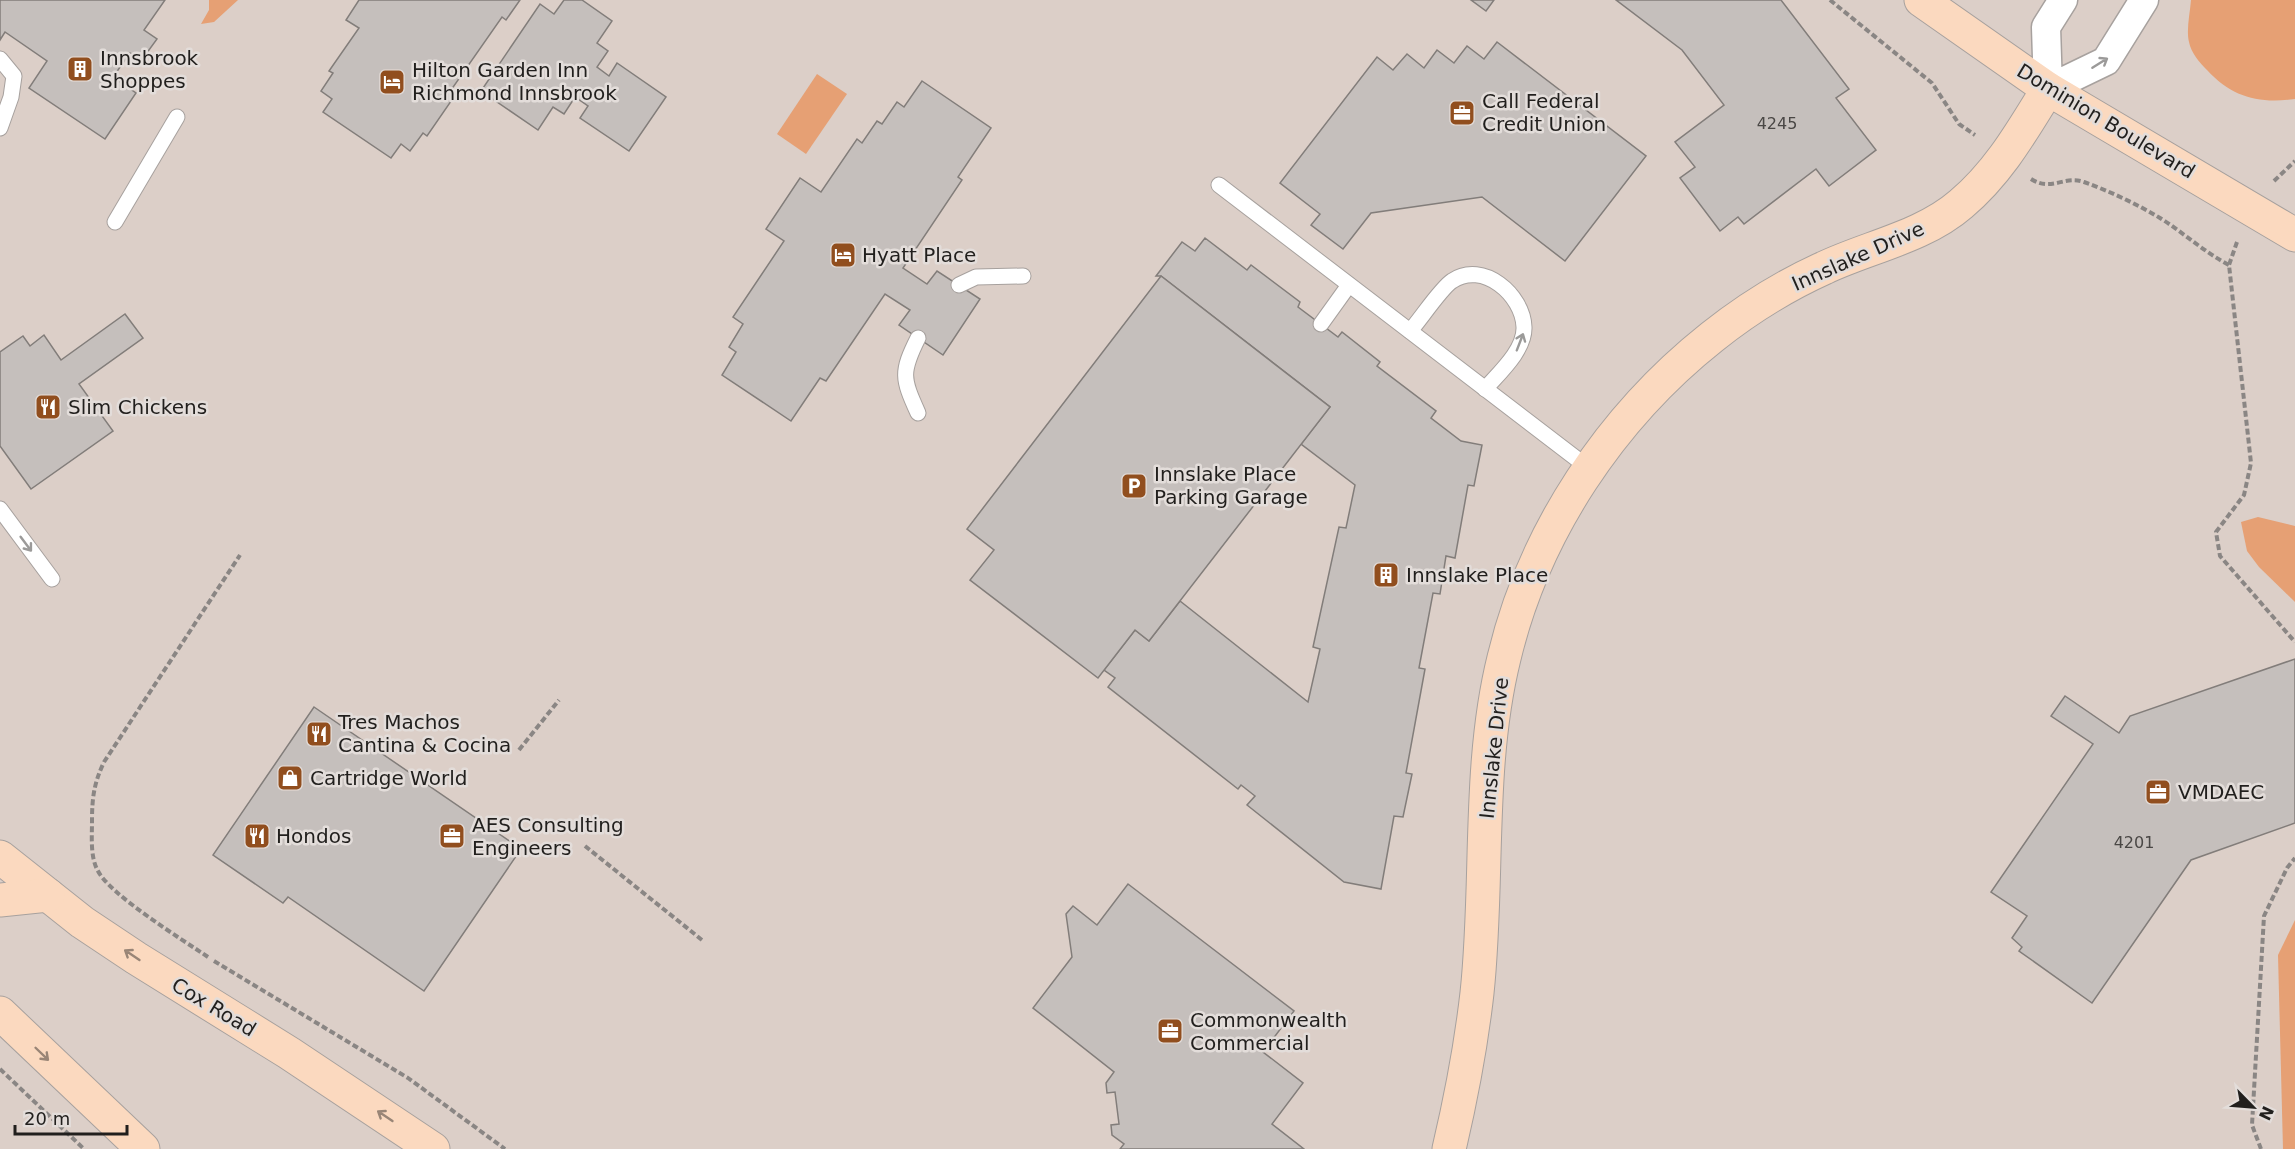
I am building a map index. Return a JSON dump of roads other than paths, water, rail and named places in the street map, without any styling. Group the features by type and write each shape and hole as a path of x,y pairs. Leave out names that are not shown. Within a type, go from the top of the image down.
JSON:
{"street":[{"name":"Dominion Boulevard","path":"1921,0 2048,89 2295,235"},
{"path":"2063,0 2046,27 2048,89 2106,61 2144,0"},
{"name":"Innslake Drive","path":"1449,1149 1462,1093 1477,992 1491,737 1504,658 1529,580 1557,522 1601,450 1643,399 1683,360 1742,313 1823,268 1897,239 1936,221 1959,206 1992,174 2013,146 2048,89"},
{"name":"Cox Road","path":"0,857 48,895 136,958 290,1053 433,1149"},
{"path":"0,900 48,895"},
{"path":"0,1013 143,1149"}],"lane":[{"path":"0,59 14,76 11,97 0,128"},
{"path":"115,222 177,117"},
{"path":"1220,184 1590,469"},
{"path":"1410,331 1452,280 1477,274 1504,285 1519,305 1525,329 1514,356 1485,388"},
{"path":"959,285 976,277 1023,276"},
{"path":"1321,324 1349,285"},
{"path":"918,338 905,364 906,387 918,412"},
{"path":"0,509 52,579"}],"place":[{"name":"Innsbrook Shoppes","path":"80,69"},
{"name":"Hilton Garden Inn Richmond Innsbrook","path":"392,82"},
{"name":"Call Federal Credit Union","path":"1462,113"},
{"name":"Hyatt Place","path":"843,255"},
{"name":"Slim Chickens","path":"48,407"},
{"name":"Innslake Place Parking Garage","path":"1134,486"},
{"name":"Innslake Place","path":"1386,575"},
{"name":"Tres Machos Cantina & Cocina","path":"319,734"},
{"name":"Cartridge World","path":"290,778"},
{"name":"VMDAEC","path":"2158,792"},
{"name":"Hondos","path":"257,836"},
{"name":"AES Consulting Engineers","path":"452,836"},
{"name":"Commonwealth Commercial","path":"1170,1031"}]}
